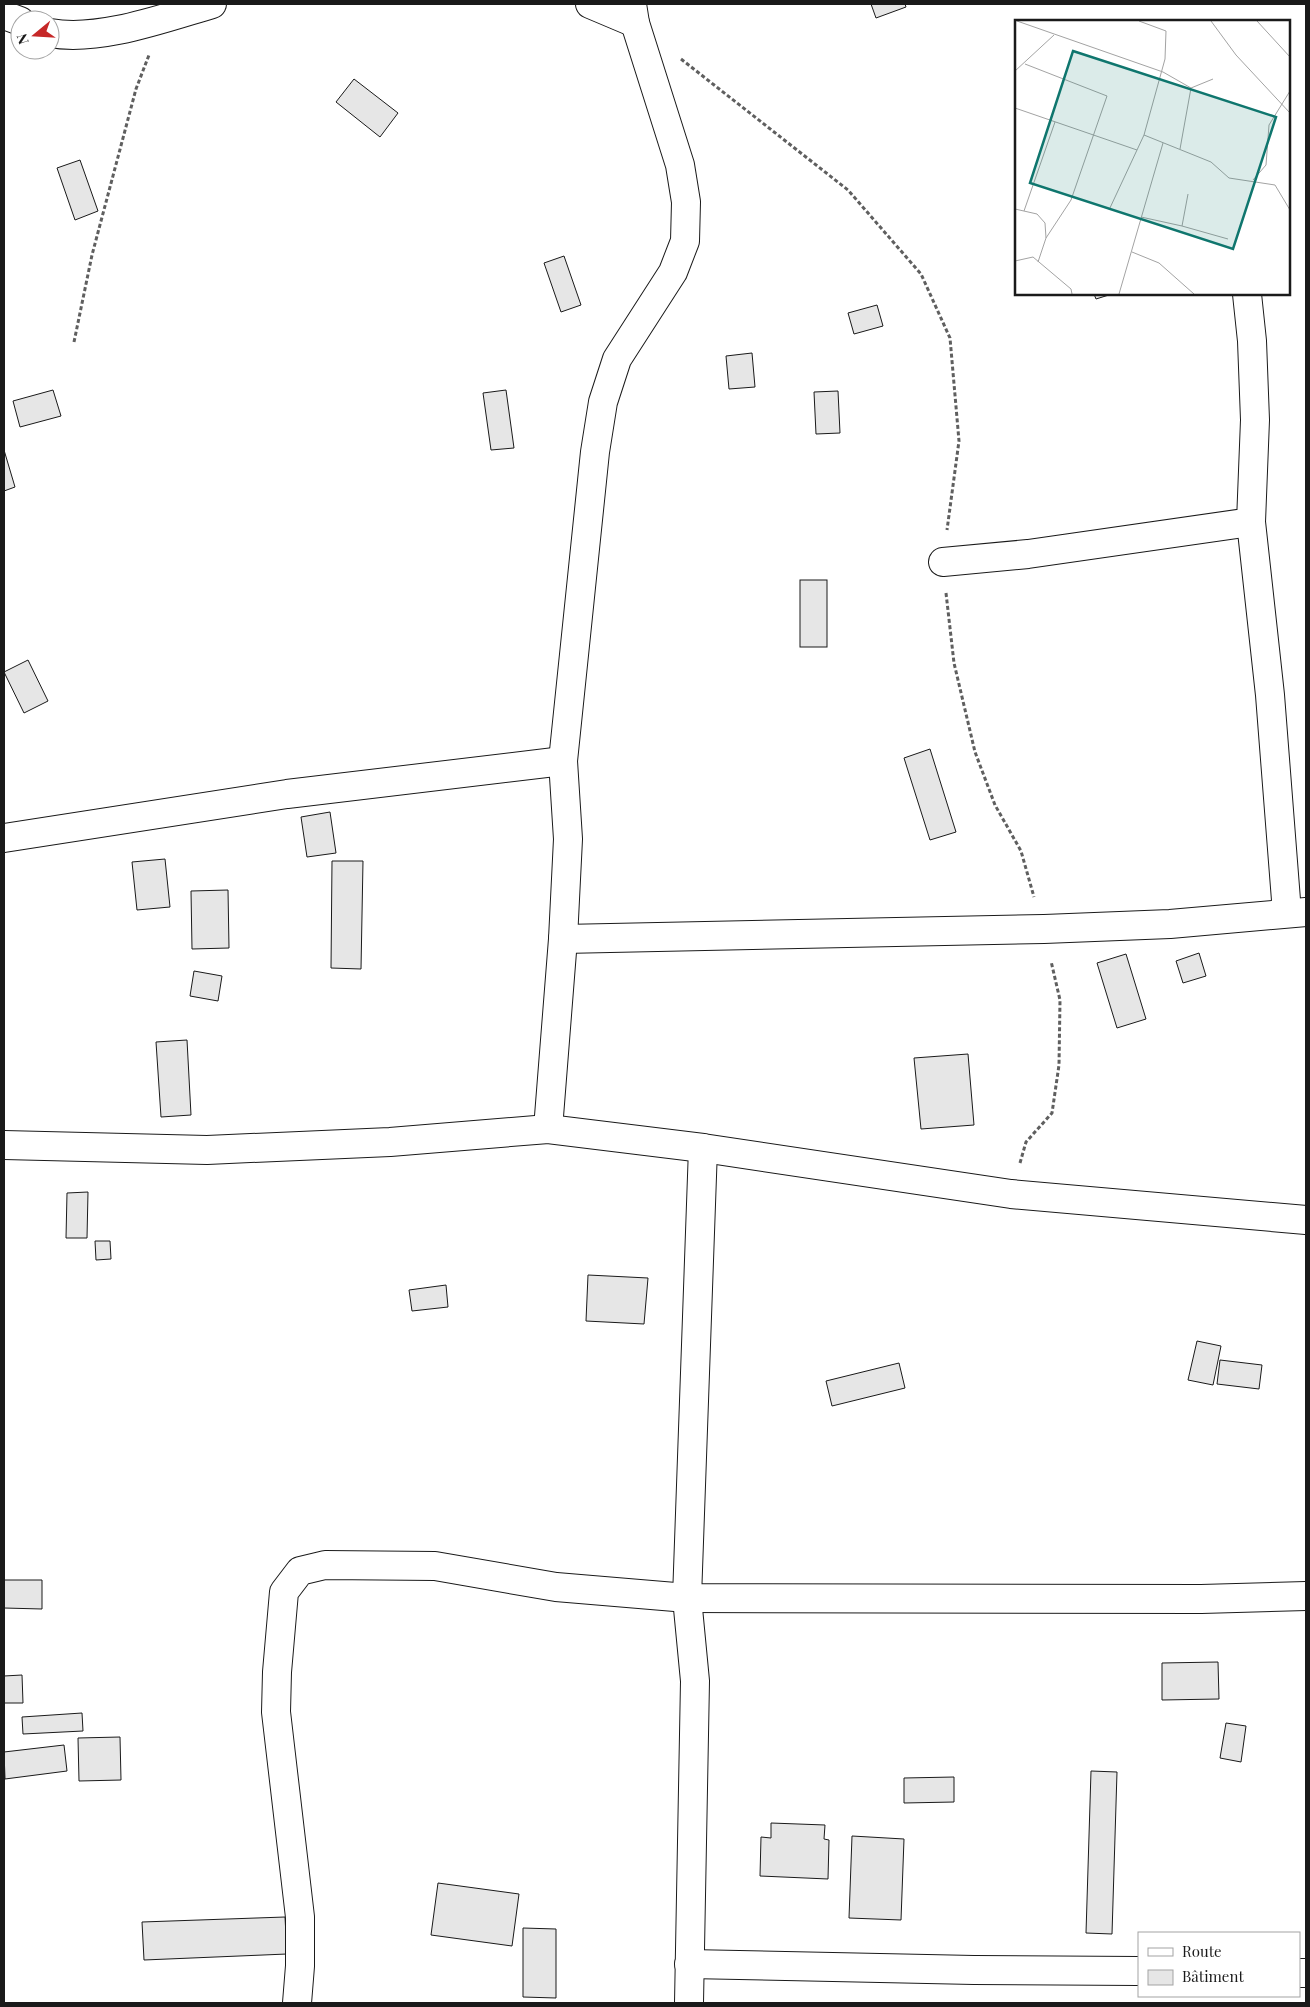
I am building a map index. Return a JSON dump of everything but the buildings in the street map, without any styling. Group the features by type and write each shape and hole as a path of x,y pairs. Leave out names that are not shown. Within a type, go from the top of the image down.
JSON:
{"street":[{"path":"60,33 92,35 162,19 212,4"},
{"path":"548,1129 563,939 568,839 563,761 595,452 602,402 617,359 674,272 685,241 686,202 680,165 633,13 590,4"},
{"path":"563,939 1044,930 1170,924 1296,912 1251,522 1255,420 1252,341 1247,295"},
{"path":"943,562 1028,554 1251,522"},
{"path":"4,838 287,794 563,761"},
{"path":"4,1145 207,1150 390,1142 548,1129 703,1148 1011,1194 1306,1220"},
{"path":"689,2003 695,1681 687,1598 703,1148"},
{"path":"297,2003 300,1966 300,1917 276,1712 277,1672 284,1592 300,1571 324,1565 435,1566 556,1588 687,1598 1201,1599 1306,1596"},
{"path":"689,1964 974,1970 1138,1971"}],"path":[{"path":"74,342 92,256 136,89 162,19"}]}
